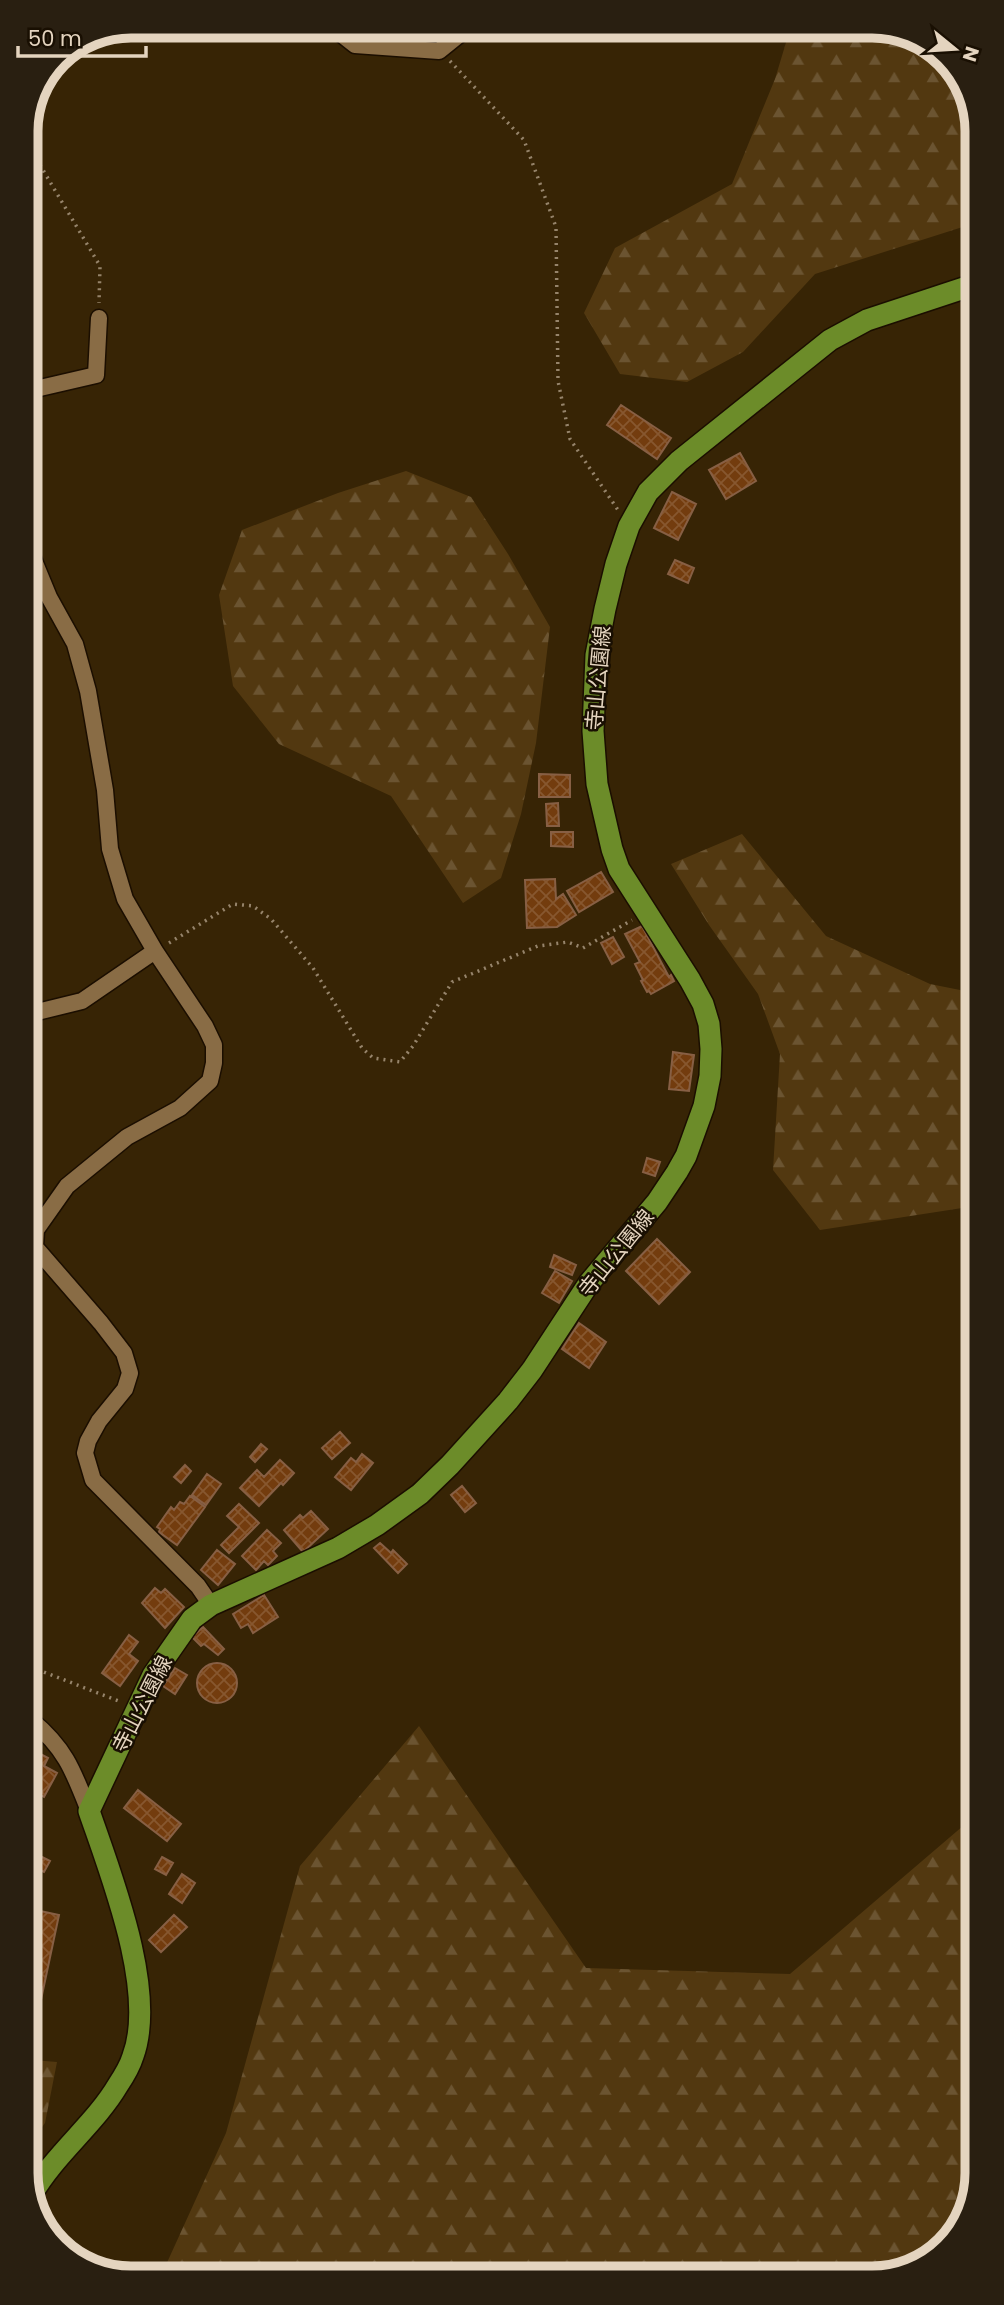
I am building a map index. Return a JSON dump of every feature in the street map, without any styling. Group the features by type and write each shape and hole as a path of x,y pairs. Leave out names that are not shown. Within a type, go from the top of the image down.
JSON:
{"main road":[{"name":"寺山公園線","path":"89,1811 153,1675 192,1619 211,1605 338,1548 377,1525 420,1493 450,1465 508,1401 532,1370 589,1283 657,1202 677,1172 686,1156 704,1106 710,1076 709,1024 703,1004 690,980 619,869 597,784 593,732 596,655 605,609 629,526 648,492 679,461 830,340 867,320 965,287"},
{"path":"39,2185 117,2087 134,2055 137,2036 139,2008 133,1959 116,1891 89,1811"}],"street":[{"path":"346,38 355,46 439,51 455,38"},
{"path":"39,388 96,375 99,318"},
{"path":"38,1227 67,1186 127,1138 180,1108 210,1081 214,1063 214,1045 125,899 110,849 105,790 88,691 75,644 39,572"},
{"path":"39,1012 82,1001 155,951"},
{"path":"38,1251 124,1353 130,1373 125,1389 99,1421 88,1441 85,1453 93,1480 198,1586 211,1605"},
{"path":"38,1727 61,1749 72,1768 89,1811"}],"path":[{"path":"439,51 524,140 556,227 558,381 570,439 629,526"},
{"path":"39,165 100,266 99,318"},
{"path":"155,951 233,904 253,906 271,919 313,968 362,1048 373,1058 400,1062 413,1046 452,982 538,946 568,942 583,948 648,911"},
{"path":"38,1670 122,1702"}],"green space":[{"path":"787,39 879,39 908,46 920,52 920,84 952,84 961,101 965,119 965,226 815,274 743,352 687,382 620,374 584,313 615,248 732,184 775,79"},
{"path":"406,471 471,497 550,627 536,743 521,814 501,878 463,903 391,796 279,744 233,686 219,595 242,530 338,493"},
{"path":"742,834 826,936 930,984 965,991 965,1208 820,1230 773,1170 780,1054 758,994 709,925 671,864"},
{"path":"419,1726 586,1968 790,1974 965,1824 965,2186 956,2215 929,2247 903,2262 885,2266 165,2266 226,2133 300,1866"},
{"path":"38,2060 57,2062 45,2123 38,2133"}],"building":[{"path":"621,405 671,438 657,459 607,425"},
{"path":"740,453 756,481 726,499 709,470"},
{"path":"672,492 696,504 678,540 654,528"},
{"path":"675,560 694,568 688,583 668,574"},
{"path":"539,774 570,775 570,797 539,797"},
{"path":"558,803 559,826 547,826 546,804"},
{"path":"551,832 573,832 573,847 551,846"},
{"path":"601,872 613,892 579,912 567,891"},
{"path":"555,879 556,899 563,894 576,915 557,927 527,928 525,880"},
{"path":"642,926 669,977 671,975 674,981 651,994 641,981 643,980 635,964 640,962 625,934"},
{"path":"613,937 624,957 612,964 601,943"},
{"path":"673,1052 694,1055 689,1091 669,1089"},
{"path":"647,1158 660,1162 655,1176 643,1172"},
{"path":"657,1239 690,1272 659,1304 626,1271"},
{"path":"554,1255 576,1265 572,1275 550,1267"},
{"path":"555,1271 572,1281 559,1303 542,1293"},
{"path":"579,1323 606,1342 589,1368 562,1349"},
{"path":"340,1432 350,1443 332,1459 322,1448"},
{"path":"261,1444 267,1449 255,1462 250,1457"},
{"path":"362,1454 373,1463 351,1490 335,1477 351,1458 356,1462"},
{"path":"280,1460 294,1473 259,1506 240,1488 257,1470 264,1477"},
{"path":"185,1465 191,1471 181,1483 174,1477"},
{"path":"207,1474 221,1484 206,1505 192,1495"},
{"path":"462,1486 476,1503 465,1512 451,1495"},
{"path":"190,1496 205,1507 177,1545 159,1532 157,1527 171,1507 174,1510"},
{"path":"239,1504 259,1523 229,1553 221,1545 239,1527 227,1516"},
{"path":"311,1511 328,1529 303,1552 284,1530 300,1515 303,1518"},
{"path":"267,1530 281,1543 273,1551 277,1556 268,1565 264,1561 256,1570 242,1556"},
{"path":"380,1543 391,1553 393,1550 407,1564 398,1573 374,1548"},
{"path":"217,1550 235,1564 218,1585 201,1570"},
{"path":"155,1588 161,1593 165,1589 184,1607 165,1628 142,1603"},
{"path":"264,1595 278,1617 253,1633 248,1624 241,1628 233,1614"},
{"path":"203,1627 224,1649 218,1655 204,1644 201,1646 192,1637"},
{"path":"129,1635 138,1642 129,1654 138,1661 120,1686 102,1673"},
{"path":"217,1663 231,1669 237,1683 231,1697 217,1703 203,1697 197,1683 203,1669"},
{"path":"175,1668 187,1675 175,1694 163,1686"},
{"path":"38,1753 48,1758 44,1766 57,1773 44,1797 38,1794"},
{"path":"138,1790 181,1824 167,1841 124,1808"},
{"path":"38,1855 50,1861 44,1872 38,1869"},
{"path":"162,1857 173,1863 166,1875 155,1869"},
{"path":"182,1874 195,1883 182,1903 169,1894"},
{"path":"38,1911 59,1915 38,2014"},
{"path":"174,1915 187,1927 161,1952 149,1940"}]}
